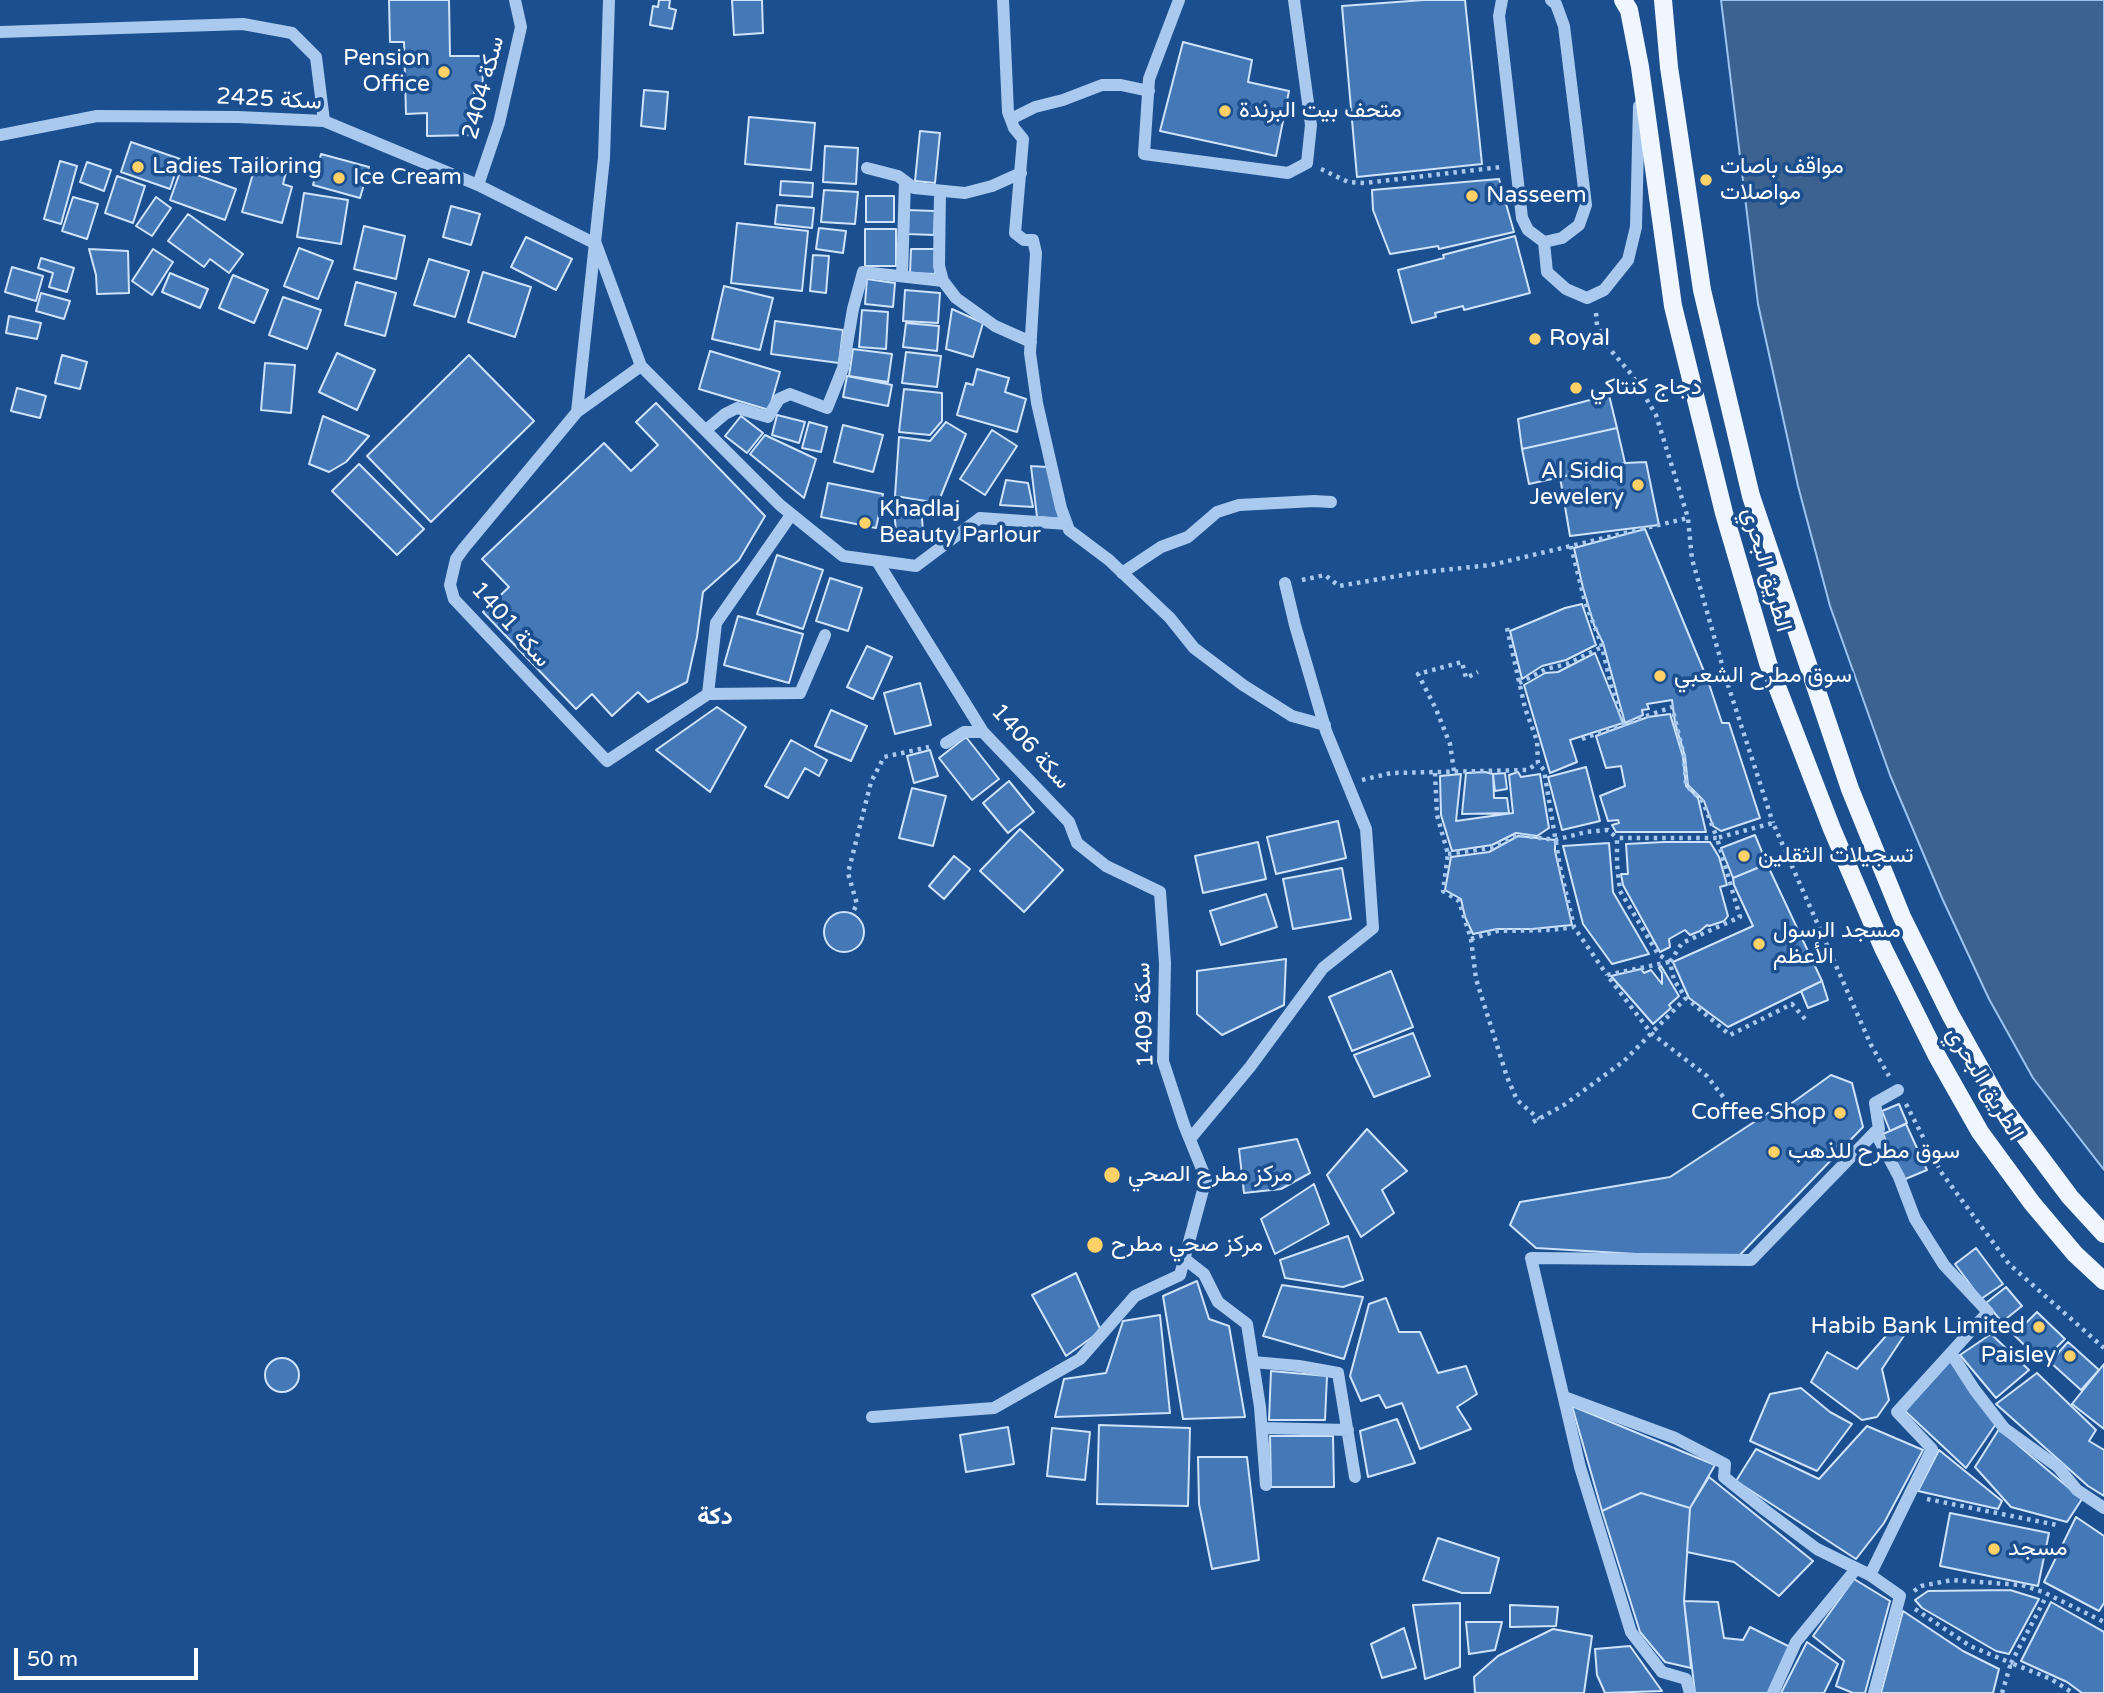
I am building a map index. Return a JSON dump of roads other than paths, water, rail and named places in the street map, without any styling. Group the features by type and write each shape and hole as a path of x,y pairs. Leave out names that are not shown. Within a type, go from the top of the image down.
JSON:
{"main road":[{"name":"الطريق البحري","path":"1623,0 1629,10 1640,67 1672,306 1724,513 1768,663 1832,829 1883,947 1937,1056 1980,1132 2032,1203 2075,1254 2104,1281"},
{"name":"الطريق البحري","path":"1663,0 1669,67 1705,303 1751,496 1850,789 1902,917 1950,1014 1999,1102 2070,1197 2104,1234"}],"street":[{"name":"سكة 2404","path":"478,185 499,123 521,27 515,0"},
{"path":"576,412 604,158 609,0"},
{"path":"1003,0 1008,112 1014,128 1023,139 1015,233 1024,240 1033,240 1036,253 1030,353 1037,403 1061,508 1069,530 1122,573 1170,618 1194,648 1292,716 1325,724"},
{"path":"1179,0 1149,79 1144,154 1288,173 1307,163 1311,125 1294,0"},
{"path":"1502,0 1499,16 1522,218 1528,230 1544,242 1547,272 1566,289 1587,298 1604,290 1628,260 1636,227 1640,67"},
{"path":"1544,242 1562,238 1579,225 1587,205 1564,26 1552,0"},
{"path":"0,32 243,24 292,33 316,57 324,121"},
{"path":"1011,119 1035,107 1063,100 1101,85 1121,85 1149,91"},
{"name":"سكة 2425","path":"0,135 97,116 238,117 324,121 478,185 596,244"},
{"path":"867,168 898,176 914,188 965,193 992,186 1021,173"},
{"path":"902,276 905,181"},
{"path":"940,191 939,266 943,281 956,298 995,326 1031,342"},
{"path":"596,244 641,366 791,514 843,556 916,566 981,518 1067,524"},
{"path":"706,430 737,408 768,417 779,400 790,394 827,408 843,368 853,309 863,272 943,281"},
{"name":"1401 سكة","path":"641,366 576,412 456,559 450,585 454,599 607,761 708,694"},
{"path":"1122,573 1160,547 1188,537 1217,512 1239,505 1331,502"},
{"path":"791,514 716,623 708,694 800,693 825,635"},
{"name":"1406 سكة","path":"877,561 983,732 1069,822 1077,843 1107,866 1160,892"},
{"path":"1190,1139 1250,1067 1323,968 1373,928 1366,830 1325,724 1295,625 1292,582"},
{"path":"946,743 964,732 983,732"},
{"name":"1409 سكة","path":"1160,892 1165,964 1163,1061 1206,1179 1186,1261"},
{"path":"1690,1693 1686,1678 1662,1672 1632,1632 1580,1467 1531,1258 1751,1260 1879,1129 1875,1103 1898,1090"},
{"path":"1870,1575 1932,1449 1897,1412 1988,1312 1944,1265 1915,1219 1899,1177 1875,1132"},
{"path":"872,1417 994,1408 1080,1359 1135,1296 1180,1275 1186,1261 1204,1274 1218,1302 1247,1324 1262,1429 1266,1485"},
{"path":"1951,1353 1974,1389 2004,1427 2058,1468 2077,1489 2104,1508"},
{"path":"1253,1362 1338,1373 1355,1477"},
{"path":"1564,1397 1675,1438 1726,1464 1724,1477 1817,1549 1870,1575 1900,1596 1874,1693"},
{"path":"1262,1429 1348,1430"},
{"path":"1773,1693 1796,1642 1856,1569"}],"water":[{"path":"1721,0 2104,0 2104,1170 2033,1078 1989,999 1942,898 1890,775 1830,606 1798,486 1758,304"}],"place":[{"name":"Pension Office","path":"444,72"},
{"name":"متحف بيت البرندة","path":"1225,111"},
{"name":"Ladies Tailoring","path":"138,167"},
{"name":"Ice Cream","path":"339,178"},
{"name":"مواقف باصات مواصلات","path":"1706,180"},
{"name":"Nasseem","path":"1472,196"},
{"name":"Royal","path":"1535,339"},
{"name":"دجاج كنتاكي","path":"1576,388"},
{"name":"Al Sidiq Jewelery","path":"1638,485"},
{"name":"Khadlaj Beauty Parlour","path":"865,523"},
{"name":"سوق مطرح الشعبي","path":"1660,676"},
{"name":"تسجيلات الثقلين","path":"1744,856"},
{"name":"مسجد الرسول الأعظم","path":"1759,944"},
{"name":"Coffee Shop","path":"1840,1113"},
{"name":"سوق مطرح للذهب","path":"1774,1152"},
{"name":"مركز مطرح الصحي","path":"1112,1175"},
{"name":"مركز صحي مطرح","path":"1095,1245"},
{"name":"Habib Bank Limited","path":"2039,1327"},
{"name":"Paisley","path":"2070,1356"},
{"name":"مسجد","path":"1994,1549"}],"district":[{"name":"دكة","path":"715,1518"}]}
